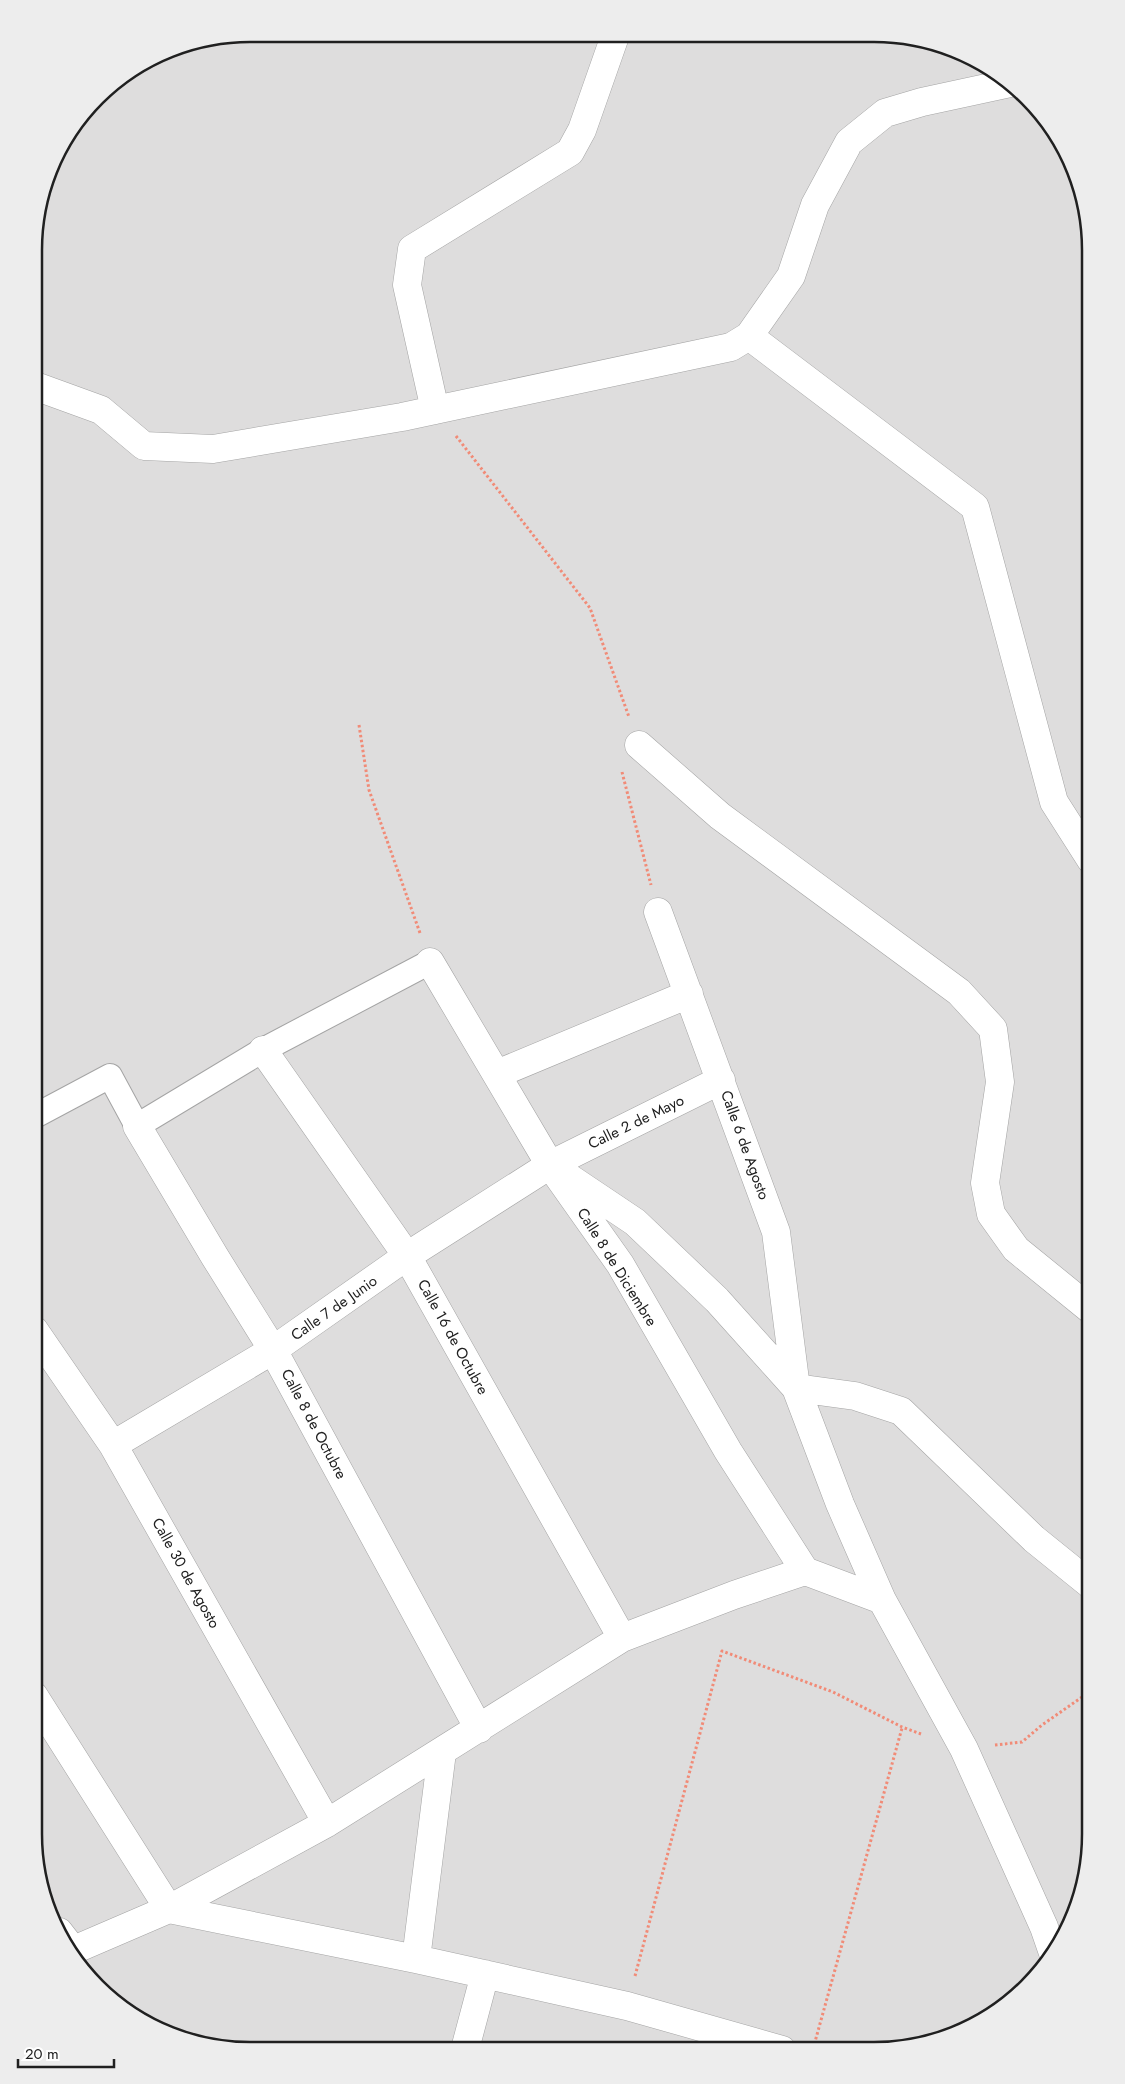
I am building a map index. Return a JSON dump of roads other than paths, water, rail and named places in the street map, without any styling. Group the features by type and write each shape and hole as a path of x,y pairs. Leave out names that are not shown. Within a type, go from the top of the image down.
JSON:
{"street":[{"path":"435,410 407,285 412,249 570,152 582,130 613,42"},
{"path":"42,389 101,410 144,446 213,449 402,417 731,347 749,336 791,276 815,205 850,142 885,113 922,102 1001,85"},
{"path":"749,336 975,507 1054,802 1082,846"},
{"path":"640,745 720,816 959,992 993,1029 1000,1082 985,1183 991,1214 1016,1249 1082,1303"},
{"name":"Calle 6 de Agosto","path":"658,912 776,1232 796,1388"},
{"path":"42,1112 110,1076 137,1126 263,1050 430,962"},
{"name":"Calle 8 de Diciembre","path":"430,962 550,1165 620,1264 728,1451 805,1572"},
{"path":"497,1074 689,994"},
{"name":"Calle 16 de Octubre","path":"263,1050 407,1256 622,1638"},
{"name":"Calle 2 de Mayo","path":"550,1165 721,1080"},
{"name":"Calle 8 de Octubre","path":"137,1126 214,1257 273,1350 479,1729"},
{"path":"550,1165 635,1222 718,1300 796,1388 840,1504 882,1600 964,1749 1050,1944"},
{"name":"Calle 7 de Junio","path":"113,1444 273,1350 407,1256 550,1165"},
{"name":"Calle 30 de Agosto","path":"42,1344 113,1444 327,1823"},
{"path":"796,1388 855,1396 901,1411 1034,1539 1082,1578"},
{"path":"73,1943 169,1909 327,1823 622,1638 734,1595 805,1572 882,1600"},
{"path":"42,1709 169,1909 416,1959 627,2006 754,2042"},
{"path":"416,1959 442,1752"},
{"path":"467,2042 485,1974"}]}
